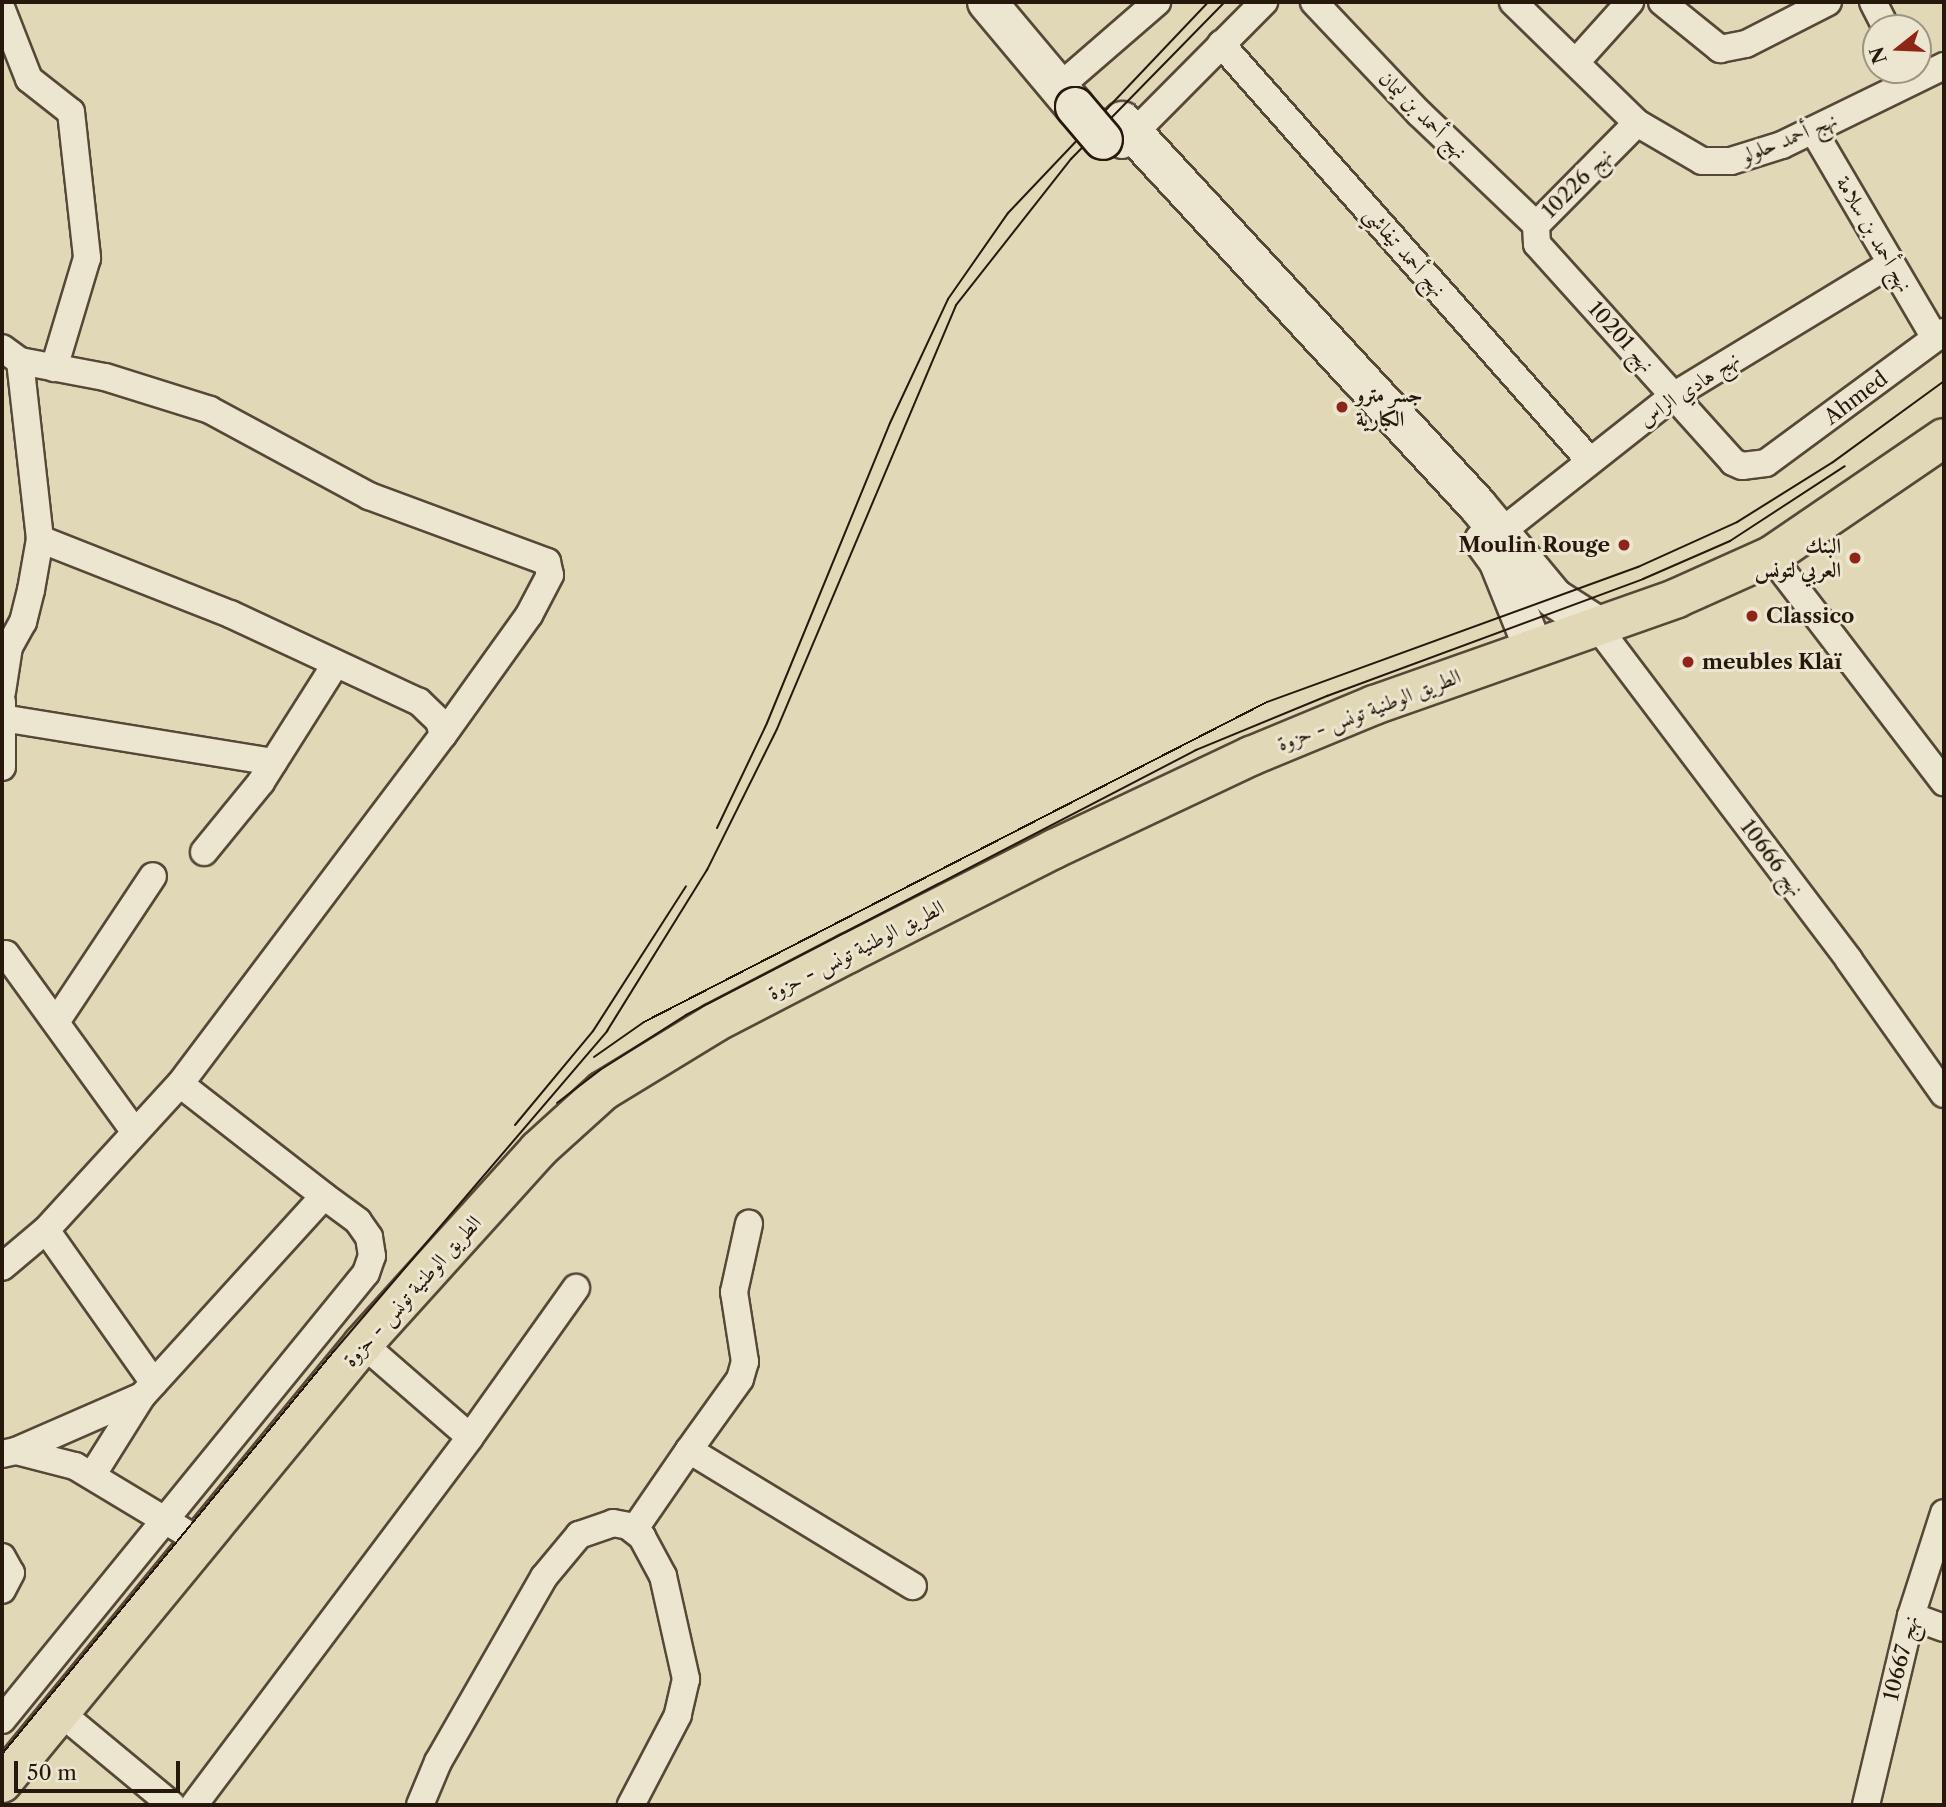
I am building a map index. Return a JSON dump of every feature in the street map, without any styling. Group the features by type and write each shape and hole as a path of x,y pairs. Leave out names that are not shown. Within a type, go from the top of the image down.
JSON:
{"main road":[{"path":"987,2 1077,88"},
{"path":"1019,2 1077,88 1118,137 1480,537 1498,560 1533,647"},
{"path":"1118,137 1501,532 1554,598 1596,625"},
{"name":"الطريق الوطنية تونس - حزوة","path":"2,1783 363,1344 578,1109 652,1059 849,953 1189,785 1374,705 1677,598 1771,556 1940,450"}],"street":[{"path":"1077,88 1157,2"},
{"path":"1118,137 1264,2"},
{"name":"نهج أحمد بن ليمان","path":"1314,2 1419,113 1536,225"},
{"name":"نهج أحمد حلولو","path":"1513,2 1637,123 1702,161 1731,162 1755,155 1813,130 1896,84"},
{"path":"1576,62 1630,2"},
{"path":"1662,2 1720,49 1745,44 1828,2"},
{"path":"2,10 29,79 71,112 87,258 54,368"},
{"name":"نهج أحمد تيفاشي","path":"1221,44 1590,461"},
{"name":"نهج 10226","path":"1570,279 1537,244 1536,225 1637,123"},
{"name":"نهج أحمد بن سلامة","path":"1813,130 1889,264 1940,335"},
{"name":"نهج هادي الراس","path":"1501,532 1673,396 1889,264"},
{"name":"نهج 10201","path":"1570,279 1733,462 1742,466 1766,463"},
{"name":"Ahmed","path":"1766,463 1940,335"},
{"path":"2,692 6,647 23,622 40,539 11,355 54,368 105,377 210,410 369,496 547,562 550,575 529,615 443,736 180,1084 134,1131 46,1230 2,1267"},
{"path":"40,539 205,604 335,666 419,702 439,721 443,736"},
{"path":"1771,556 1944,782"},
{"name":"نهج 10666","path":"1596,625 1944,1094"},
{"path":"204,852 274,762 335,666"},
{"path":"2,698 2,767"},
{"path":"2,718 274,762"},
{"path":"56,1022 153,876"},
{"path":"6,954 134,1131"},
{"path":"2,1720 366,1273 372,1256 369,1237 358,1221 180,1084"},
{"path":"93,1474 148,1390 324,1196"},
{"path":"634,1530 740,1379 745,1362 734,1292 749,1224"},
{"path":"46,1230 148,1390"},
{"path":"194,1805 470,1437 576,1288"},
{"path":"363,1344 470,1437"},
{"path":"9,1453 148,1390"},
{"path":"689,1450 913,1586"},
{"path":"9,1453 50,1457 93,1474 201,1542"},
{"name":"نهج 10667","path":"1866,1805 1911,1616 1944,1513"},
{"path":"420,1805 438,1762 562,1552 595,1527 613,1523 634,1530 663,1576 686,1678 678,1715 631,1805"},
{"path":"2,1557 10,1573 2,1590"},
{"path":"1911,1616 1944,1628"},
{"path":"61,1713 172,1805"}],"tram line":[{"path":"717,828 767,723 890,423 948,299 1008,213 1208,2"},
{"path":"2,1754 334,1351 607,1031 707,870 777,729 956,305 1071,159 1225,2"},
{"path":"594,1057 644,1022 1267,702 1638,567 1737,522 1833,462 1944,381"},
{"path":"557,1103 600,1070 686,1015 1196,750 1327,696 1643,579 1730,541 1845,466"},
{"path":"515,1125 593,1031 686,886"}],"place":[{"name":"جسر مترو الكبارية","path":"1342,407"},
{"name":"Moulin Rouge","path":"1624,545"},
{"name":"البنك العربي لتونس","path":"1855,558"},
{"name":"Classico","path":"1752,616"},
{"name":"meubles Klaï","path":"1688,662"}]}
